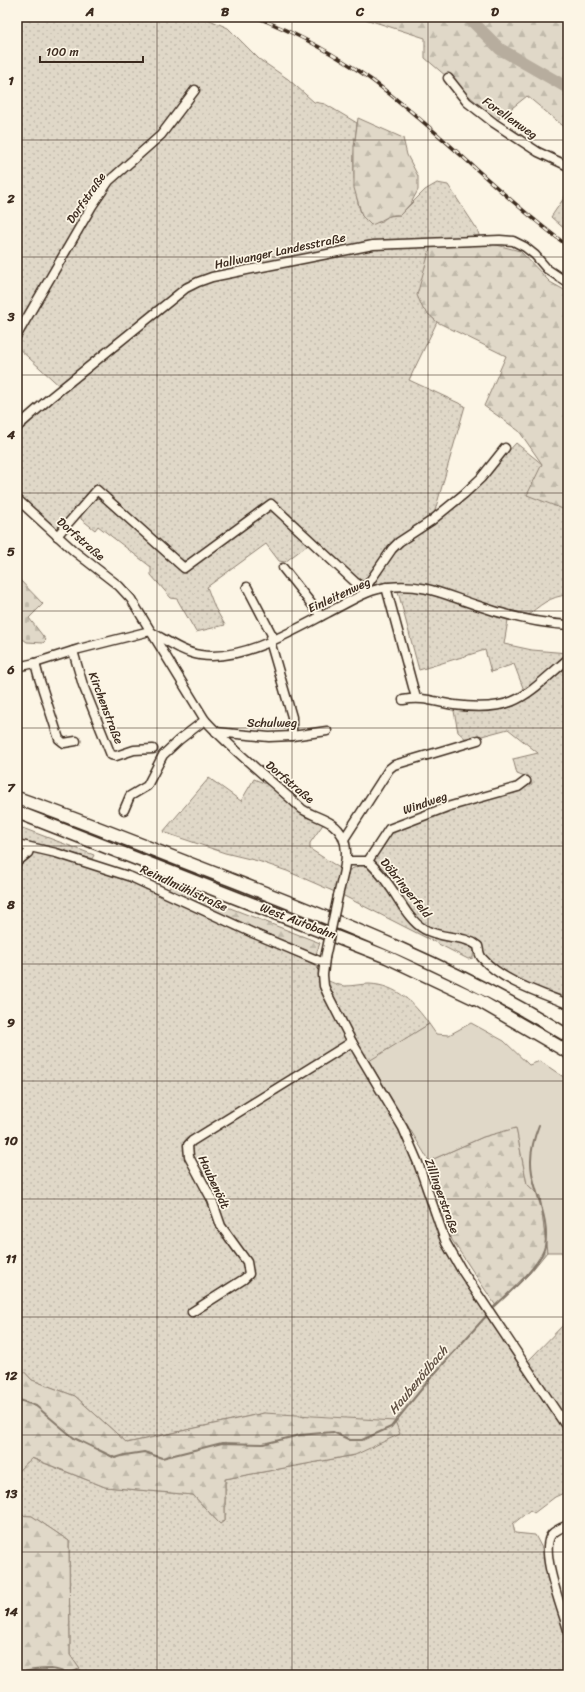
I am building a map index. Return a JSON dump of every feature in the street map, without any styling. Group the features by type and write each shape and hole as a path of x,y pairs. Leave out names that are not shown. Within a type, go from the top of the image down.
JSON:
{"highway":[{"name":"West Autobahn","path":"17,798 299,906 389,943 473,983 568,1036"},
{"name":"West Autobahn","path":"17,812 387,957 466,994 516,1021 568,1052"}],"street":[{"name":"Forellenweg","path":"448,78 467,102 494,123 538,152 568,166"},
{"name":"Dorfstraße","path":"17,335 92,206 109,181 161,135 195,90"},
{"name":"Hallwanger Landesstraße","path":"17,427 186,288 212,277 373,244 500,240 513,241 525,247 535,255 547,269 568,283"},
{"path":"365,593 368,584 392,549 399,542 431,521 464,494 481,478 505,448"},
{"path":"57,536 97,490 184,568 271,504 362,587 365,593"},
{"name":"Dorfstraße","path":"17,499 79,555 119,586 131,599 205,720 234,751 302,809 333,825 344,839"},
{"path":"284,568 321,616"},
{"name":"Einleitenweg","path":"150,631 185,651 199,655 218,656 243,651 270,641 365,593 386,587 416,586 429,588 532,622 568,625"},
{"path":"386,587 416,698"},
{"path":"247,588 272,635 270,641 292,717 292,736"},
{"path":"17,666 35,663 73,651 150,631"},
{"name":"Kirchenstraße","path":"73,651 83,684 111,755 116,756 134,750 153,749"},
{"path":"403,700 416,698 480,708 503,704 530,692 568,659"},
{"path":"35,663 59,739 64,743 76,741"},
{"path":"124,810 130,796 147,786 162,755 205,720"},
{"name":"Schulweg","path":"216,732 269,737 292,736 327,731"},
{"path":"325,961 346,861 344,839 389,769 394,766 478,740"},
{"name":"Windweg","path":"368,861 389,829 448,807 518,786 526,782"},
{"name":"Reindlmühlstraße","path":"17,844 30,848 56,852 130,877 255,934 325,961"},
{"path":"17,862 28,853 30,848"},
{"path":"346,861 368,861"},
{"name":"Döbringerfeld","path":"368,861 388,884 410,916 423,929 441,936 470,940 478,946 480,957 505,977 568,1004"},
{"name":"Zillingerstraße","path":"325,961 323,975 324,986 333,1007 403,1128 418,1163 446,1242 461,1269 568,1429"},
{"name":"Haubenödt","path":"192,1312 244,1279 249,1274 249,1269 247,1262 220,1226 212,1200 189,1157 188,1145 260,1098 352,1042"},
{"path":"567,1625 558,1597 547,1551 548,1542 552,1534 568,1526"}],"green space":[{"path":"17,17 203,17 228,28 259,59 288,79 314,102 325,104 357,123 354,170 358,205 362,216 380,223 388,216 400,215 425,190 437,183 448,185 477,229 481,241 423,309 437,322 409,380 465,406 434,514 484,478 516,443 542,464 568,511 568,595 556,597 540,605 526,617 509,614 504,644 532,650 568,653 568,657 525,693 514,664 491,672 485,650 419,670 396,584 370,590 364,583 357,580 272,499 188,561 182,560 97,484 57,530 17,493 17,432 32,416 64,390 17,347"},
{"path":"359,17 568,17 568,130 527,96 497,120 425,58 425,38"},
{"path":"358,118 403,138 407,155 418,176 418,190 411,203 400,215 388,216 371,225 362,216 354,188 354,147"},
{"path":"568,192 568,232 551,217"},
{"path":"481,241 520,251 550,282 568,292 568,511 527,495 542,464 519,431 484,406 506,356 437,322 423,309 417,295 431,245"},
{"path":"101,498 185,572 268,512 276,512 309,544 285,562 279,561 266,544 207,587 215,608 225,625 196,632 177,599 171,598 151,575 151,567 98,526 95,530 81,519 81,514 95,499"},
{"path":"17,577 43,604 29,618 46,640 43,643 27,642 17,635"},
{"path":"568,662 568,1007 497,974 474,948 473,958 468,959 344,896 287,871 258,861 225,853 163,832 209,778 241,801 254,779 269,785 299,812 309,818 324,823 310,843 310,849 338,867 349,870 361,865 386,834 448,809 532,784 530,779 517,774 513,759 538,753 508,729 467,740 458,732 454,711 456,708 510,705"},
{"path":"17,826 94,855 92,859 56,848 17,839"},
{"path":"17,848 82,864 131,881 317,966 319,976 334,983 345,986 369,984 388,988 404,996 411,1002 429,1024 363,1066 397,1126 413,1159 448,1256 464,1282 522,1364 529,1360 568,1320 568,1491 555,1497 534,1513 530,1510 513,1524 515,1533 535,1535 544,1552 568,1645 568,1675 84,1675 70,1655 69,1541 32,1516 17,1515 17,1472 31,1458 105,1487 193,1495 220,1524 225,1520 225,1479 355,1455 264,1413 127,1443 75,1396 32,1380 17,1364"},
{"path":"171,885 320,943 316,954 256,929 169,889"},
{"path":"471,1023 504,1041 529,1065 540,1061 568,1080 568,1279 562,1252 547,1252 540,1196 527,1184 516,1128 483,1137 429,1161 369,1061 429,1024 436,1034 449,1035"},
{"path":"516,1127 527,1184 540,1196 547,1252 530,1273 496,1306 452,1240 427,1166 429,1161 483,1137"},
{"path":"17,1364 32,1380 75,1396 127,1443 264,1413 395,1421 400,1434 355,1455 225,1479 225,1520 220,1524 193,1495 105,1487 32,1458 17,1472"},
{"path":"17,1515 32,1516 69,1541 70,1655 84,1675 17,1675"}],"waterway":[{"path":"468,17 500,49 568,88"},
{"name":"Haubenödbach","path":"494,1307 516,1287 531,1270 542,1254 545,1246 546,1227 531,1167 532,1149 539,1125"},
{"name":"Haubenödbach","path":"17,1399 36,1406 74,1438 115,1458 144,1452 162,1458 222,1443 263,1444 300,1435 333,1432 350,1440 362,1440 391,1427 428,1381 487,1315"},
{"path":"17,1674 43,1669 51,1669 67,1673 78,1670"}],"railway":[{"path":"256,17 317,46 345,62 373,81 422,121 518,206 568,246"}]}
